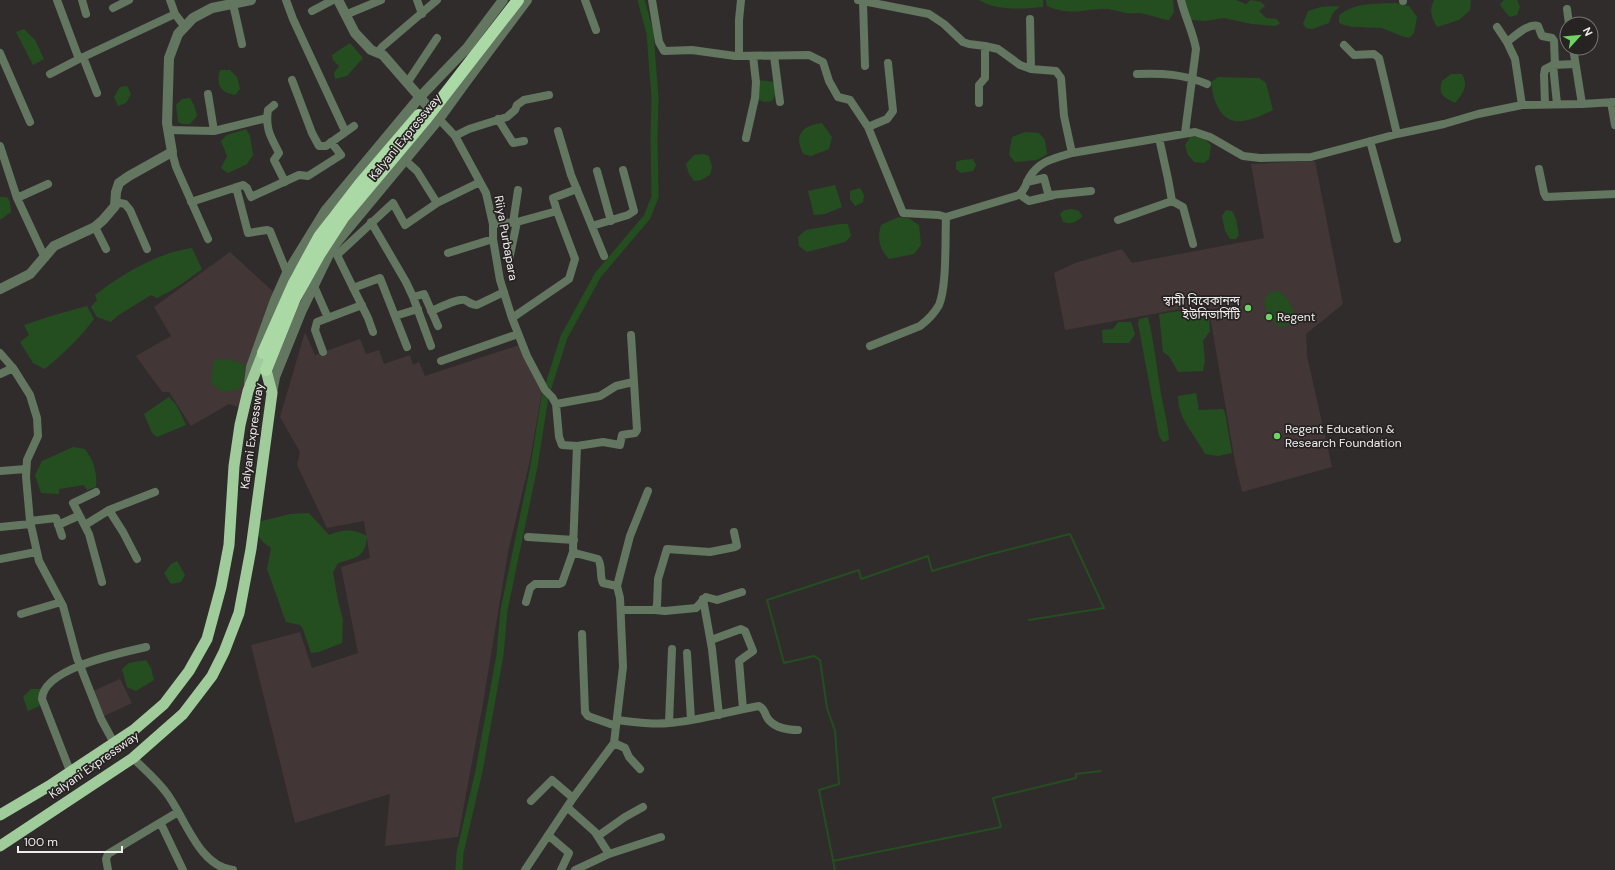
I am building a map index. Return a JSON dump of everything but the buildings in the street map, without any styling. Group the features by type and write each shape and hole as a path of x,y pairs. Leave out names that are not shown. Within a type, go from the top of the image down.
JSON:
{"highway":[{"name":"Kalyani Expressway","path":"0,815 49,786 135,729 164,704 189,671 207,638 221,587 229,545 234,466 240,425 248,391 294,283 319,237 360,184 480,43 513,0"},
{"name":"Kalyani Expressway","path":"266,370 295,298 319,255 343,218 425,120 518,0"},
{"path":"266,370 272,393"},
{"name":"Kalyani Expressway","path":"0,846 133,758 183,714 212,676 224,652 239,613 251,550 272,393"}],"street":[{"path":"58,0 97,94"},
{"path":"82,0 86,14"},
{"path":"113,8 129,0"},
{"path":"170,0 176,14 185,27"},
{"path":"208,239 176,167 172,152 168,130 169,58 178,34 193,18 212,8 218,3 233,4 250,0"},
{"path":"286,0 293,19 345,131"},
{"path":"312,11 333,0"},
{"path":"338,0 354,33 371,50 383,55 439,119"},
{"path":"345,15 381,0"},
{"path":"417,0 422,14"},
{"path":"378,53 387,43 422,14 436,0"},
{"name":"Kalyani Expressway","path":"248,391 251,367 274,300 287,273 325,211 467,48 503,0"},
{"name":"Kalyani Expressway","path":"272,393 275,377 314,286 334,252 439,119 527,0"},
{"path":"585,0 596,30"},
{"path":"652,0 659,42 664,51 692,50 739,56 809,55 823,62 829,81 838,97 850,100 868,127 903,213 939,215 946,217 1021,193 1037,167 1052,158 1072,153 1185,133 1195,132 1202,134 1238,154 1260,158 1311,157 1397,134 1444,124 1478,114 1522,105 1613,102 1615,125"},
{"path":"739,56 739,20 741,0"},
{"path":"1182,0 1186,17 1194,37 1196,49 1185,133"},
{"path":"865,66 860,1 929,14 944,24 962,42 998,49 1020,65 1030,69 1056,71 1061,78 1064,116 1072,153"},
{"path":"233,4 242,44"},
{"path":"1567,9 1568,16"},
{"path":"50,74 176,14"},
{"path":"1030,19 1030,69"},
{"path":"1507,42 1535,25 1538,26 1542,36 1552,38 1554,41 1557,104"},
{"path":"1497,27 1507,42 1514,60 1522,105"},
{"path":"407,83 437,38"},
{"path":"1344,45 1354,55 1374,54 1379,58 1397,134"},
{"path":"979,103 979,85 985,78 985,46"},
{"path":"0,53 30,122"},
{"path":"746,138 755,98 756,82 753,56"},
{"path":"774,56 780,102"},
{"path":"1574,56 1582,104"},
{"path":"868,127 888,119 893,111 888,63"},
{"path":"1546,104 1544,71 1547,67 1554,65 1575,64"},
{"path":"1137,74 1160,74 1192,77 1207,84"},
{"path":"292,80 315,142 319,146 326,146 354,126"},
{"path":"208,94 214,130"},
{"path":"455,136 469,129 506,117 524,100 549,95"},
{"path":"274,106 268,110 267,130 279,153 274,160 285,182"},
{"path":"168,130 214,130 267,118"},
{"name":"Riiya Purbapara","path":"439,119 455,136 486,193 493,224 493,239 500,280 512,318 518,334 545,390 554,401"},
{"path":"498,119 513,144 524,141"},
{"path":"558,131 576,189 604,256"},
{"path":"1159,138 1172,201"},
{"path":"1370,141 1397,239"},
{"path":"191,202 236,187 245,186 251,197 299,175 308,176 341,155 331,142"},
{"path":"0,146 17,198 44,258"},
{"path":"0,289 30,274 54,246 95,227 115,206 116,192 119,183 172,152"},
{"path":"406,161 417,171 437,203"},
{"path":"1539,169 1546,197 1615,194"},
{"path":"592,226 611,221 634,211 623,170"},
{"path":"597,171 611,221"},
{"path":"1027,182 1044,178 1048,193 1054,196"},
{"path":"373,332 362,305 334,252 393,203 405,225 437,203 480,182"},
{"path":"17,198 48,184"},
{"path":"236,187 248,233 270,231 287,273"},
{"path":"512,318 569,279 575,259 553,198 576,189"},
{"path":"509,260 518,190"},
{"path":"1021,193 1025,200 1029,201 1091,191"},
{"path":"1118,220 1172,201 1183,207 1193,244"},
{"path":"115,202 125,204 130,210 147,250"},
{"path":"493,224 515,222 557,211"},
{"path":"870,346 920,326 927,320 938,305 942,290 946,217"},
{"path":"371,222 413,297 431,346"},
{"path":"95,227 106,250"},
{"path":"448,253 493,239"},
{"path":"353,288 380,278 407,347"},
{"path":"314,286 328,318"},
{"path":"431,311 459,301 466,301 473,305 477,305 504,292"},
{"path":"413,297 424,294 438,326"},
{"path":"322,352 315,330 315,325 317,322 362,305"},
{"path":"395,316 418,309"},
{"path":"441,361 518,334"},
{"path":"631,335 637,428 636,432 622,435 620,445 603,442 577,446 561,444 554,401 600,396 616,386 633,382"},
{"path":"0,353 13,368 30,395 37,418 38,436 27,460 26,469 30,522 38,561 61,602 80,665 101,720 114,742"},
{"path":"0,374 13,368"},
{"path":"526,602 530,588 535,584 562,583 573,552 577,446"},
{"path":"0,471 26,469"},
{"path":"525,870 573,798 614,743 623,667 621,610 617,586 630,536 648,491"},
{"path":"96,492 73,502 73,507 89,534 102,582"},
{"path":"84,524 109,510 155,492"},
{"path":"109,510 123,532 137,559"},
{"path":"58,525 78,516"},
{"path":"0,527 56,518 62,536"},
{"path":"655,610 657,605 658,579 667,549 710,552 735,547 737,546 734,532"},
{"path":"528,537 574,540"},
{"path":"0,559 36,552"},
{"path":"573,552 598,560 601,564 601,579 603,583 617,586"},
{"path":"621,610 665,611 696,608 703,599 708,597 717,600 742,592"},
{"path":"703,599 711,640 719,715"},
{"path":"21,614 61,602"},
{"path":"711,640 741,629 745,631 753,651 739,661 743,709"},
{"path":"582,634 585,712 588,716 617,723 669,723 761,707 769,721 785,729 798,730"},
{"path":"70,771 44,707 42,696 43,692 56,678 80,665 146,647"},
{"path":"669,723 672,649"},
{"path":"688,653 691,720"},
{"path":"614,743 625,748 629,757 640,769"},
{"path":"133,758 165,791 192,836 207,856 220,868 233,870"},
{"path":"530,801 552,780 573,798"},
{"path":"567,807 598,836 608,854"},
{"path":"598,836 625,817 643,807"},
{"path":"108,870 106,859 108,854 178,812"},
{"path":"160,824 183,870"},
{"path":"548,835 569,854 561,870"},
{"path":"574,870 608,854 661,837"}],"shaded area":[{"path":"979,0 1043,0 1043,7 1019,9 1002,8 986,4"},
{"path":"1046,0 1173,0 1174,12 1169,20 1139,13 1128,13 1108,9 1071,12 1047,6"},
{"path":"1183,0 1236,0 1246,4 1251,0 1261,2 1265,6 1259,11 1266,18 1277,19 1280,24 1274,26 1252,24 1224,18 1205,21 1190,20"},
{"path":"1434,0 1471,0 1470,10 1459,20 1437,27 1431,14"},
{"path":"1504,0 1517,0 1520,7 1517,15 1510,17 1502,8 1500,4"},
{"path":"1395,3 1409,6 1417,17 1414,33 1409,38 1381,28 1354,27 1339,23 1339,16 1351,8 1373,4"},
{"path":"1340,6 1333,13 1329,23 1312,29 1306,28 1303,24 1308,11 1321,7"},
{"path":"24,29 35,40 44,59 33,65 16,32"},
{"path":"350,43 363,58 347,76 335,79 334,73 339,66 333,60 332,55"},
{"path":"220,70 230,70 237,77 240,89 235,95 226,92 220,87"},
{"path":"1451,74 1462,74 1465,82 1463,93 1455,103 1441,93 1442,81"},
{"path":"1218,77 1259,78 1266,83 1273,110 1249,120 1233,121 1227,118 1221,112 1215,101 1213,93 1211,82"},
{"path":"758,80 774,82 777,92 772,101 765,102 756,99"},
{"path":"127,86 131,94 126,103 118,106 114,97 120,87"},
{"path":"190,98 197,116 190,124 182,124 178,122 176,105 182,99"},
{"path":"822,123 832,137 829,149 811,156 803,154 799,143 801,133 814,124"},
{"path":"246,129 250,136 253,155 247,164 228,173 221,168 227,156 221,141 227,135"},
{"path":"1025,132 1039,133 1045,140 1047,154 1037,160 1015,162 1009,155 1012,137"},
{"path":"1202,136 1211,145 1209,159 1204,163 1194,162 1188,155 1185,145 1190,137"},
{"path":"703,154 709,156 712,167 710,175 701,180 694,181 689,174 686,164 694,155"},
{"path":"973,159 976,165 973,171 961,173 956,169 956,162"},
{"name":"Regent","path":"1315,161 1343,304 1306,334 1307,356 1332,467 1242,492 1235,462 1208,304 1065,330 1054,273 1075,263 1122,249 1132,263 1264,238 1251,164"},
{"path":"835,185 842,207 825,214 814,215 808,191"},
{"path":"860,188 864,195 863,202 855,206 850,199 850,191"},
{"path":"0,197 7,197 10,202 11,212 0,220"},
{"path":"1072,209 1079,211 1082,216 1074,222 1063,222 1060,214 1064,210"},
{"path":"1226,210 1232,211 1236,219 1239,235 1236,239 1230,239 1225,231 1222,216"},
{"path":"898,217 908,218 919,225 921,245 914,254 889,259 881,247 879,239 881,225"},
{"path":"848,224 851,236 845,242 807,252 799,246 798,237 806,230"},
{"path":"192,248 202,269 191,277 157,298 151,295 117,316 111,322 97,317 91,307 97,300 95,295 106,287 129,272 166,254"},
{"path":"230,252 279,297 244,409 229,404 191,426 169,392 162,392 136,356 171,336 154,307"},
{"path":"1276,290 1284,295 1292,306 1295,315 1296,319 1287,326 1279,327 1270,318 1264,304 1267,295"},
{"path":"87,306 94,319 65,352 45,369 33,363 20,342 29,335 24,325"},
{"path":"1200,308 1206,310 1209,316 1210,331 1203,341 1205,360 1203,371 1178,372 1169,356 1163,352 1159,314"},
{"path":"1148,317 1169,440 1163,442 1159,436 1138,323 1139,319"},
{"path":"1118,322 1131,322 1135,334 1129,343 1103,343 1102,330 1113,329"},
{"path":"305,332 315,355 360,339 366,354 379,350 384,364 410,355 413,365 419,362 425,376 519,345 542,391 530,460 508,552 483,703 458,837 385,846 390,794 295,823 251,645 300,632 312,668 358,653 341,567 370,558 364,521 327,528 297,465 300,452 280,417"},
{"path":"215,359 232,360 245,365 244,378 239,389 223,392 211,384"},
{"path":"1196,393 1199,410 1223,409 1232,453 1218,456 1205,454 1184,420 1179,405 1178,396"},
{"path":"169,397 177,406 186,425 157,437 152,433 144,414"},
{"path":"73,447 85,449 88,454 95,471 96,487 87,490 84,485 59,489 59,494 41,493 35,475 42,461"},
{"path":"309,513 329,535 348,531 357,532 367,536 362,553 355,558 338,563 333,572 343,620 342,643 319,652 311,653 303,629 300,625 286,622 267,569 271,548 263,542 256,533 258,522 290,514"},
{"path":"177,561 185,575 181,582 171,584 164,573 171,564"},
{"path":"146,660 151,668 154,680 136,691 127,687 122,669 129,663"},
{"path":"120,679 132,703 102,717 93,691"},
{"path":"31,689 41,689 46,702 28,711 23,697"}],"waterway":[{"path":"459,870 460,853 479,771 500,655 504,610 534,466 545,397 564,337 598,275 647,217 655,197 655,98 650,33 641,0"},
{"path":"835,870 819,790 839,784 835,731 827,708 820,660 814,656 784,663 767,600 859,570 861,579 928,556 932,571 1070,534 1104,608 1029,620"},
{"path":"833,861 1001,827 993,798 1076,778 1076,774 1101,771"}],"place":[{"name":"স্বামী বিবেকানন্দ ইউনিভার্সিটি","path":"1248,308"},
{"name":"Regent","path":"1269,317"},
{"name":"Regent Education & Research Foundation","path":"1277,436"}]}
